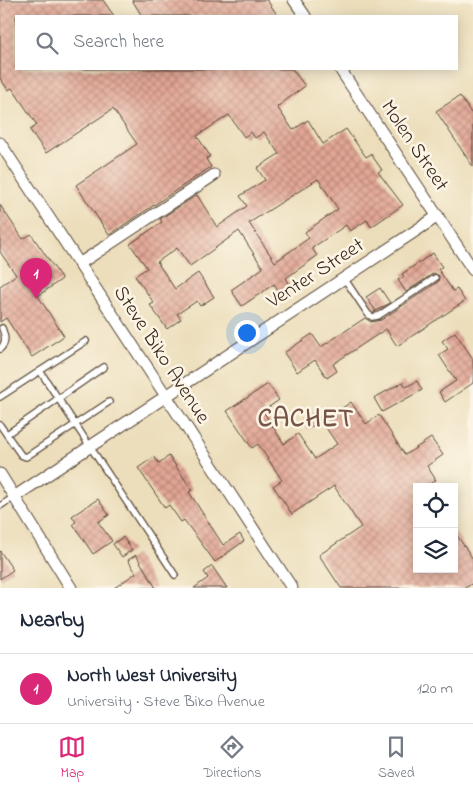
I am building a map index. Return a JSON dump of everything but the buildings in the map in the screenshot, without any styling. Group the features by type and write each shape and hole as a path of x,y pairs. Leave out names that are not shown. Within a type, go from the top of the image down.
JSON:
{"street":[{"path":"294,0 304,15"},
{"name":"Molen Street","path":"341,70 473,270"},
{"name":"Steve Biko Avenue","path":"0,143 292,588"},
{"path":"80,264 214,175"},
{"name":"Venter Street","path":"14,497 88,446 438,216"},
{"path":"0,474 71,588"}],"lane":[{"path":"344,278 372,317 378,316 435,278"},
{"path":"0,349 5,342 2,328"},
{"path":"0,397 86,340"},
{"path":"7,434 104,367"},
{"path":"40,371 175,575"},
{"path":"0,425 21,454 26,457 109,402"},
{"path":"0,506 14,497"}],"place":[{"name":"North West University","path":"36,299"}],"district":[{"name":"CACHET","path":"306,420"}]}
